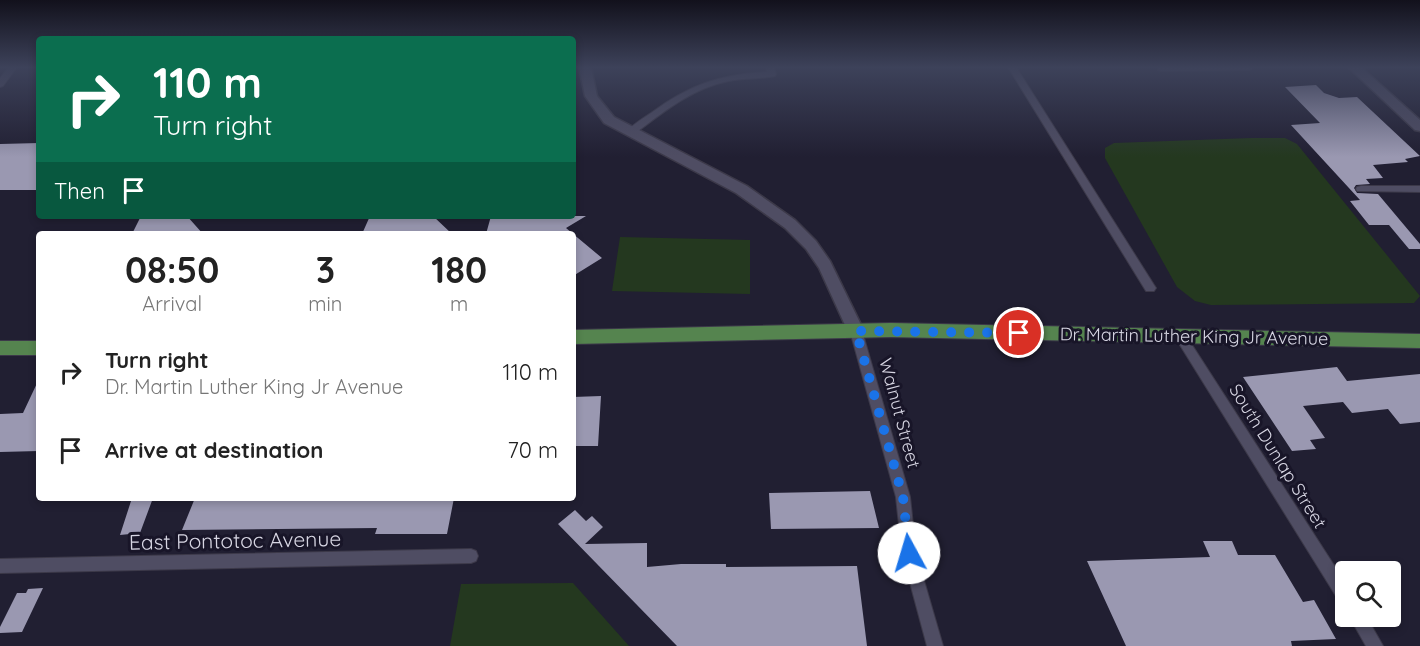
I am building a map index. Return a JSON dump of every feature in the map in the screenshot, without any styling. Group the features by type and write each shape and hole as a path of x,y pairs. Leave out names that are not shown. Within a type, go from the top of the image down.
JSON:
{"main road":[{"name":"Dr. Martin Luther King Jr Avenue","path":"576,337 856,331 1179,334 1420,341"},
{"path":"0,348 36,348"}],"street":[{"path":"590,97 609,120 630,133 736,186 789,225 812,246 856,331"},
{"path":"630,133 681,97"},
{"path":"1031,97 1150,288"},
{"path":"1387,97 1420,127"},
{"path":"1361,189 1420,189"},
{"name":"Walnut Street","path":"856,331 900,487 909,553 935,646"},
{"name":"South Dunlap Street","path":"1179,334 1335,582"},
{"name":"East Pontotoc Avenue","path":"0,566 471,556"},
{"path":"1364,627 1376,646"}],"green space":[{"path":"1285,138 1297,144 1420,296 1414,303 1211,305 1195,301 1177,287 1105,158 1105,148 1114,143"},
{"path":"620,237 750,240 750,294 612,291"},
{"path":"573,583 629,646 450,646 461,584"}],"building":[{"path":"1295,97 1357,97 1420,156 1405,159 1408,162 1373,165 1383,178 1366,179 1370,184 1356,185 1354,188 1357,193 1378,194 1420,244 1420,249 1409,249 1389,225 1369,225 1350,201 1360,200 1291,125 1320,123"},
{"path":"36,143 36,190 0,190 0,144"},
{"path":"576,216 586,216 566,228 570,231 487,231 490,219 576,219"},
{"path":"140,219 190,219 200,231 134,231"},
{"path":"369,219 436,219 449,231 363,231"},
{"path":"576,236 602,258 576,274"},
{"path":"1337,367 1347,381 1420,374 1420,422 1400,424 1388,409 1352,413 1343,402 1303,406 1325,438 1310,440 1316,449 1292,451 1243,377"},
{"path":"36,385 36,451 0,452 0,414 23,413"},
{"path":"601,396 598,446 576,446 576,397"},
{"path":"870,491 879,528 771,529 769,493"},
{"path":"131,501 152,501 140,533 120,535"},
{"path":"194,501 453,501 447,534 375,534 377,528 182,530"},
{"path":"575,510 586,521 592,516 603,527 585,544 647,543 647,567 681,564 726,564 726,567 857,566 867,646 677,646 558,524"},
{"path":"1203,541 1232,541 1238,555 1275,555 1303,602 1314,600 1336,639 1291,641 1292,646 1126,646 1087,561 1210,557"},
{"path":"43,588 22,632 0,633 0,627 17,593 26,593 28,589"}],"route":[{"path":"909,553 903,497 856,331 1019,333"}]}
